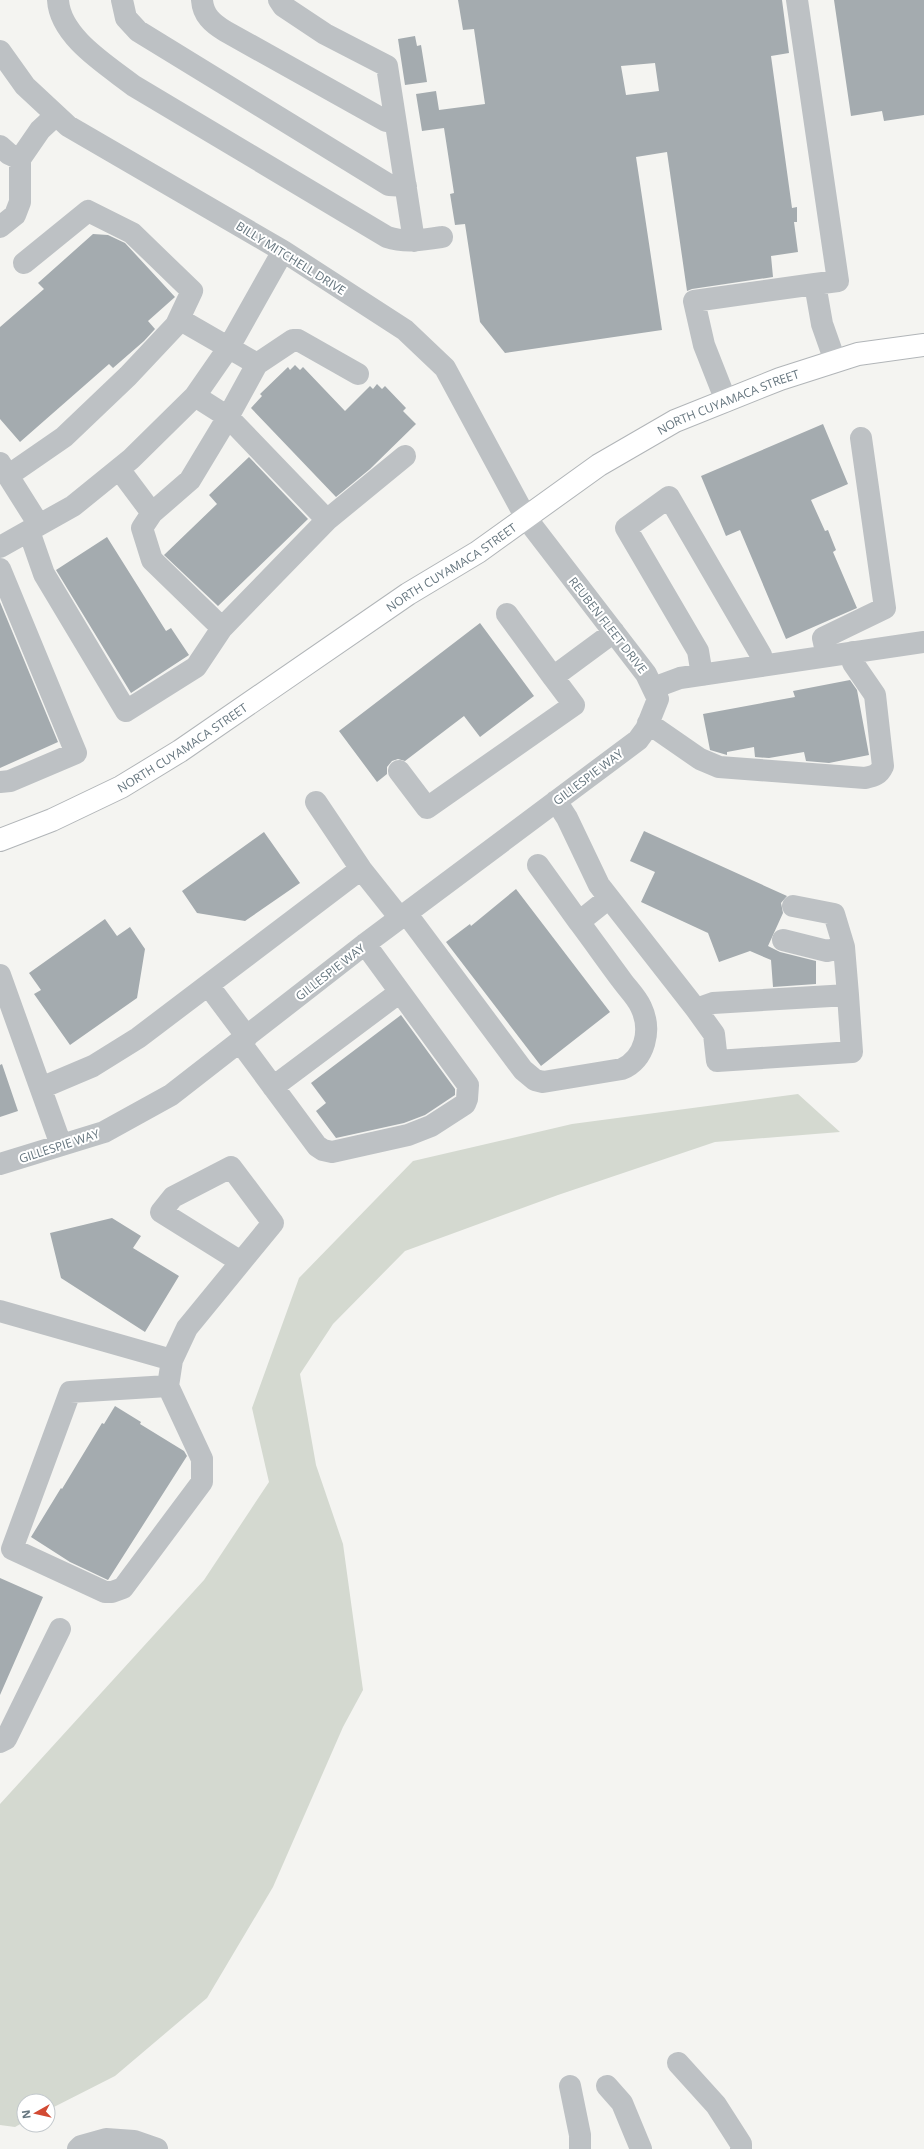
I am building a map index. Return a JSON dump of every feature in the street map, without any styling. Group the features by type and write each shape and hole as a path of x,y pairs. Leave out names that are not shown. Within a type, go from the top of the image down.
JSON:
{"main road":[{"name":"NORTH CUYAMACA STREET","path":"0,840 52,820 121,787 180,752 408,594 478,552 599,465 675,421 780,379 835,361 858,354 924,345"}],"street":[{"path":"58,0 63,21 72,33 97,58 134,86 387,237 398,241 414,241 442,237"},
{"path":"122,0 126,18 138,31 389,185 406,186"},
{"path":"202,0 208,18 225,31 386,121 395,119"},
{"path":"279,0 282,6 325,34 387,66 414,241"},
{"path":"726,401 704,345 694,301 838,281 797,0"},
{"name":"BILLY MITCHELL DRIVE","path":"0,51 25,86 55,116 95,142 283,251 406,330 444,368 526,518"},
{"path":"0,227 15,215 20,202 20,159 40,130 55,116"},
{"path":"0,146 8,154 20,159"},
{"path":"24,263 88,211 132,233 192,291 176,326 128,376 64,437 4,469 34,528 44,574 126,711 196,667 222,628 327,520 405,456"},
{"path":"0,547 73,506 120,469 195,396 229,347 283,251"},
{"path":"815,284 822,324 835,361"},
{"path":"179,319 257,364"},
{"path":"222,628 152,560 142,528 152,513 190,480 228,417 257,364 293,340 298,340 358,374"},
{"path":"195,396 228,417 327,520"},
{"path":"827,656 823,638 885,608 861,438"},
{"path":"120,469 152,513"},
{"path":"702,675 698,651 626,528 669,497 761,655 762,666"},
{"name":"REUBEN FLEET DRIVE","path":"526,518 646,674 658,699 643,731"},
{"path":"0,569 76,753 10,781 0,782"},
{"path":"399,771 427,808 574,705 507,614"},
{"path":"553,676 614,632"},
{"path":"653,688 680,678 924,642"},
{"path":"643,731 719,767 865,778 873,776 878,774 883,766 875,695 853,663 853,652"},
{"name":"GILLESPIE WAY","path":"0,1164 104,1132 171,1095 365,944 556,801 643,731"},
{"path":"556,801 567,818 599,885 714,1034 717,1061 852,1052 844,947 834,914 793,906"},
{"path":"316,802 361,869 403,915 523,1070 535,1080 542,1082 622,1069 631,1065 644,1048 646,1024 641,1007 538,865"},
{"path":"40,1088 87,1068 138,1038 361,869"},
{"path":"579,922 609,898"},
{"path":"783,940 827,951 844,947"},
{"path":"208,985 273,1087 317,1146 323,1150 332,1152 408,1135 432,1126 459,1110 468,1099 468,1085 365,944"},
{"path":"0,975 61,1145"},
{"path":"273,1087 400,992"},
{"path":"696,1010 713,1003 848,995"},
{"path":"168,1386 70,1392 12,1549 97,1589 112,1592 123,1588 202,1482 202,1459 168,1386 172,1360 187,1328 273,1223 231,1167 173,1197 161,1212 241,1262"},
{"path":"0,1311 172,1360"},
{"path":"0,1742 6,1739 60,1629"},
{"path":"678,2063 716,2105 741,2144 741,2149"},
{"path":"570,2086 580,2135 580,2149"},
{"path":"607,2086 622,2103 641,2149"},
{"path":"78,2149 81,2146 106,2139 134,2142 157,2149"}],"shaded area":[{"path":"798,1094 840,1132 715,1142 558,1195 405,1251 333,1324 300,1374 316,1465 343,1544 363,1690 343,1727 273,1887 207,1998 115,2076 56,2106 56,2093 16,2093 16,2126 0,2125 0,1804 204,1580 269,1482 252,1408 299,1278 413,1161 572,1124"}],"building":[{"path":"458,0 782,0 789,53 771,56 792,208 797,207 797,222 794,222 798,252 771,256 773,277 687,291 667,152 636,157 662,330 505,353 480,322 465,224 455,225 450,194 454,193 444,128 422,131 416,94 436,91 439,110 485,104 474,29 463,30","holes":["655,63 659,91 626,95 621,66"]},
{"path":"834,0 924,0 924,115 884,121 882,111 851,116"},
{"path":"415,36 417,46 421,45 427,82 405,85 398,39"},
{"path":"93,234 108,235 125,243 175,297 148,321 155,329 144,341 113,368 109,364 20,442 0,419 0,327 44,289 38,283"},
{"path":"295,365 300,370 303,367 345,411 370,386 373,389 377,384 382,389 385,386 406,408 403,411 416,424 370,469 336,497 251,408 262,396 260,394 288,367 290,370"},
{"path":"823,424 848,484 811,500 825,531 828,530 836,550 833,552 857,608 786,639 740,530 726,536 701,476"},
{"path":"249,457 308,519 218,606 164,555 217,504 209,495"},
{"path":"107,537 166,631 171,628 189,655 131,693 56,570"},
{"path":"0,602 58,742 0,768"},
{"path":"480,623 534,696 480,737 464,716 405,761 398,759 392,761 387,767 387,774 377,782 339,731"},
{"path":"850,680 857,690 869,755 829,763 806,761 804,752 769,758 755,757 754,747 727,752 727,755 710,750 703,714 795,697 793,691"},
{"path":"644,831 787,896 781,903 783,913 768,946 780,952 816,961 816,984 773,987 771,960 750,951 719,962 708,933 641,902 655,872 630,861"},
{"path":"264,832 300,883 245,921 197,913 182,891"},
{"path":"516,889 610,1012 541,1066 446,942 470,924 471,926"},
{"path":"105,919 117,936 130,927 145,949 137,998 70,1045 34,994 41,990 29,973"},
{"path":"401,1015 455,1089 455,1095 425,1115 404,1123 336,1138 316,1111 326,1103 311,1083"},
{"path":"2,1064 18,1111 0,1117 0,1065"},
{"path":"112,1218 141,1236 133,1248 179,1276 145,1332 61,1278 50,1233"},
{"path":"115,1406 141,1422 140,1424 184,1451 187,1456 108,1580 70,1562 31,1537 102,1423 104,1424"},
{"path":"0,1578 43,1597 0,1695"}]}
